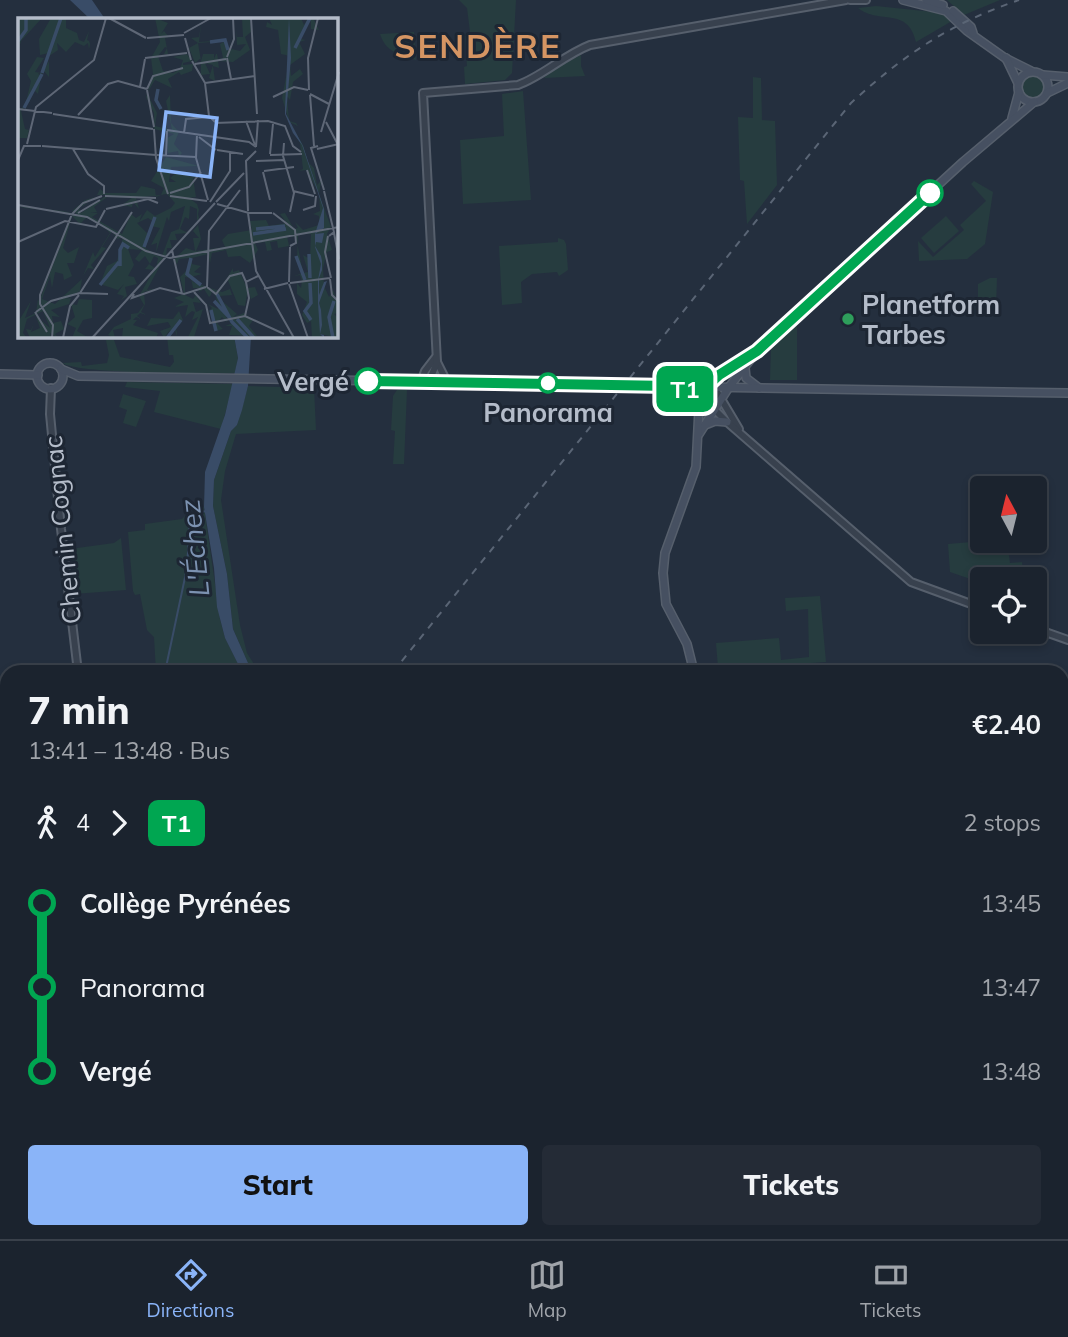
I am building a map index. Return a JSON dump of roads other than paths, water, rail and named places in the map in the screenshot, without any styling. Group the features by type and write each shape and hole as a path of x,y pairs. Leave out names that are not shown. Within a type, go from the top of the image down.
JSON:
{"main road":[{"path":"903,0 946,11 967,31 1005,58 1031,71 1043,75 1068,76"},
{"path":"927,0 947,7 971,27 974,34"},
{"path":"1005,58 1018,83 1012,119"},
{"path":"1018,83 1023,75 1031,71"},
{"path":"1043,75 1048,83 1047,93"},
{"path":"692,665 687,644 666,604 663,573 665,553 696,467 702,397 719,375 757,351 1012,119 1047,93 1068,83"},
{"path":"1018,92 1025,100 1034,102"},
{"path":"698,436 729,387 757,351"},
{"path":"78,376 55,364 47,363 40,368 38,375 43,386 51,388 78,376 670,386 698,383 710,387"},
{"path":"745,368 748,380 759,388"},
{"path":"61,369 61,382"},
{"path":"0,374 38,375"},
{"path":"670,386 695,390 729,387 1068,393"},
{"path":"704,425 715,421 727,422"}],"street":[{"path":"447,382 437,362 436,352 423,93 506,87 527,82 564,57 590,45 848,0 866,0"},
{"path":"425,382 425,370 433,362 436,352"},
{"path":"425,382 437,362"},
{"path":"710,387 742,434"},
{"name":"Chemin Cognac","path":"51,388 50,414 77,665"},
{"path":"695,390 727,422 911,582 970,604"},
{"path":"1047,633 1068,640"}],"water":[{"path":"70,0 92,0 104,18 89,18"},
{"path":"234,338 251,338 248,386 237,425 231,431 214,480 213,506 227,574 233,629 249,665 238,665 225,638 217,607 204,507 205,472 225,415 238,358"}],"waterway":[{"name":"L'Échez","path":"166,665 187,568 190,519 206,511"}],"railway":[{"path":"399,665 851,103 929,42 971,19 1019,0"}],"place":[{"name":"Planetform Tarbes","path":"848,319"},
{"name":"Vergé","path":"368,381"},
{"name":"Panorama","path":"548,383"}],"district":[{"name":"SENDÈRE","path":"478,45"}]}
